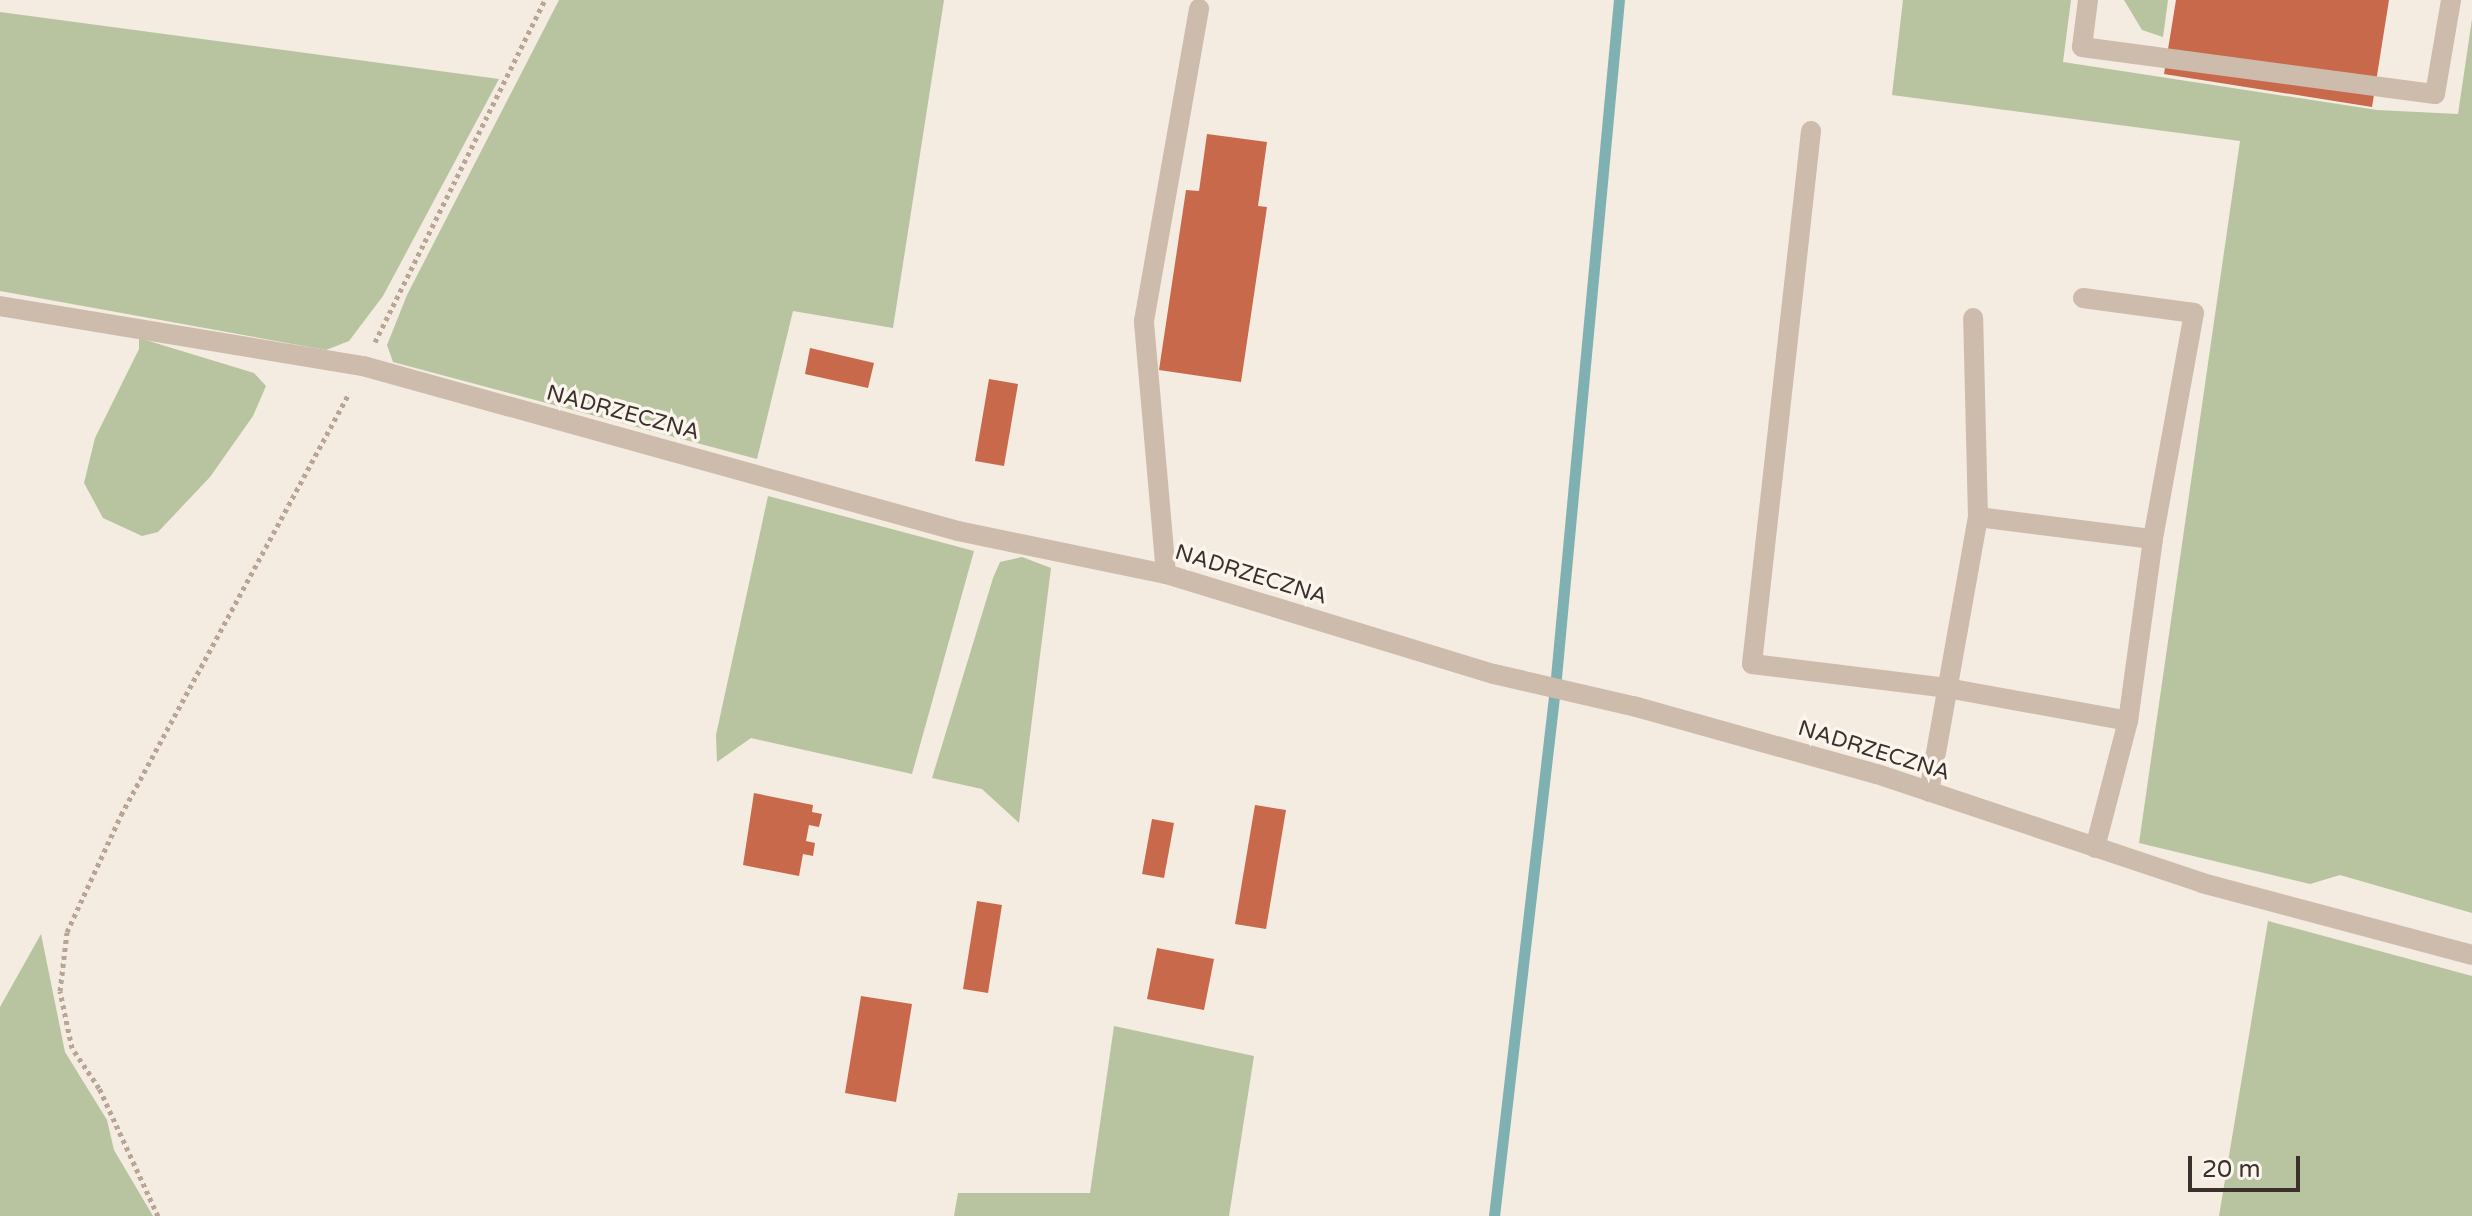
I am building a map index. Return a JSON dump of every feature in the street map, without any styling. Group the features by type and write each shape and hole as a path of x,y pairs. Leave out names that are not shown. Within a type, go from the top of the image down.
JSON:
{"street":[{"path":"2088,0 2082,47 2435,94 2451,0"},
{"path":"1166,574 1144,321 1199,9"},
{"path":"1811,131 1752,664 1947,688 2128,721"},
{"path":"2083,298 2194,313 2153,539 2128,721 2095,848"},
{"name":"NADRZECZNA","path":"0,306 363,366 958,531 1166,574 1494,674 1633,706 1929,792 2202,883 2472,955"},
{"path":"1929,792 1978,517 1973,318"},
{"path":"1978,517 2153,539"}],"path":[{"path":"158,1216 99,1088 72,1048 60,991 67,932 121,815 363,366 545,0"}],"green space":[{"path":"559,0 944,0 893,328 793,311 757,459 393,362 387,345 407,295"},
{"path":"1903,0 2071,0 2063,62 2377,110 2458,114 2472,19 2472,913 2340,875 2310,884 2139,843 2240,141 1892,95"},
{"path":"2124,0 2168,0 2163,37 2142,30"},
{"path":"0,12 499,79 383,296 349,341 326,350 0,291"},
{"path":"139,338 254,373 266,386 253,416 210,477 158,532 142,536 103,518 84,483 95,438 139,349"},
{"path":"768,496 974,551 912,774 751,738 717,762 716,735"},
{"path":"1022,557 1051,568 1019,823 982,789 932,778 993,578 1000,562"},
{"path":"2268,921 2472,976 2472,1216 2219,1216"},
{"path":"41,934 65,1052 107,1120 114,1150 153,1216 0,1216 0,1007"},
{"path":"1114,1026 1254,1056 1229,1216 954,1216 958,1193 1090,1193"}],"building":[{"path":"2176,0 2389,0 2372,107 2164,74"},
{"path":"1207,134 1267,142 1258,206 1267,207 1241,382 1159,370 1186,190 1199,191"},
{"path":"810,348 874,363 868,388 805,374"},
{"path":"989,379 1018,384 1004,466 975,461"},
{"path":"754,793 813,805 812,812 822,814 819,827 809,825 806,841 815,843 813,856 803,854 799,876 743,865"},
{"path":"1255,805 1286,810 1266,929 1235,924"},
{"path":"1152,819 1174,823 1164,878 1142,874"},
{"path":"977,901 1002,905 988,993 963,989"},
{"path":"1157,948 1214,959 1204,1010 1147,999"},
{"path":"861,996 912,1004 896,1102 845,1093"}],"waterway":[{"path":"1494,1216 1555,688 1619,0"}]}
